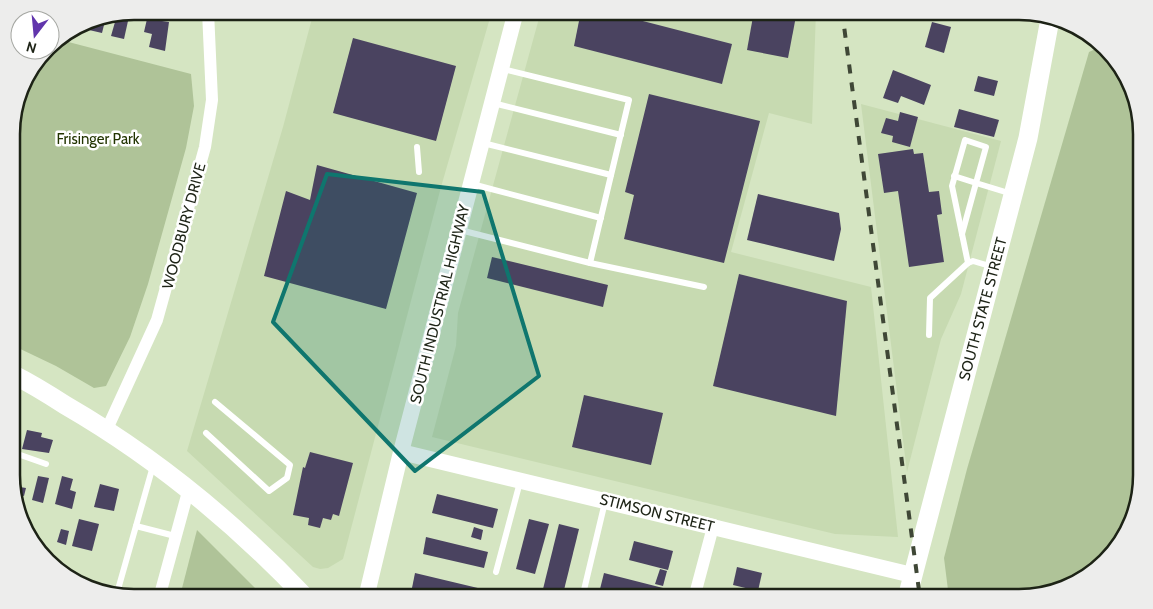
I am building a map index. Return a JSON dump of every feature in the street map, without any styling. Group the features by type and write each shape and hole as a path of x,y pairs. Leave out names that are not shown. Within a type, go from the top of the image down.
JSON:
{"main road":[{"name":"SOUTH STATE STREET","path":"909,589 1014,194 1036,101 1049,24"},
{"path":"20,379 107,429 189,488 274,563 298,589"}],"street":[{"name":"WOODBURY DRIVE","path":"107,429 131,382 157,320 205,147 212,100 208,20"},
{"name":"SOUTH INDUSTRIAL HIGHWAY","path":"368,589 401,452 514,20"},
{"name":"STIMSON STREET","path":"401,452 912,575"},
{"path":"160,589 189,488"},
{"path":"697,589 714,527"}],"lane":[{"path":"501,68 630,100 590,263"},
{"path":"492,103 621,135"},
{"path":"962,235 986,147 964,140 952,186 962,235 968,263"},
{"path":"482,142 611,175"},
{"path":"417,147 418,172"},
{"path":"954,176 1014,194"},
{"path":"471,183 601,218"},
{"path":"459,229 590,263 704,287"},
{"path":"929,335 930,298 968,263 973,261 994,267"},
{"path":"206,433 269,491 287,478 290,465 215,402"},
{"path":"20,455 46,464"},
{"path":"118,588 154,463"},
{"path":"496,572 521,481"},
{"path":"584,589 605,501"},
{"path":"136,526 175,536"}],"highlighted area":[{"path":"327,174 483,192 539,376 415,471 273,322"}],"shaded area":[{"path":"312,20 489,20 441,187 343,559 328,568 320,569 313,567 187,451 283,127"},
{"path":"539,20 816,20 812,124 769,113 731,252 871,287 898,537 835,534 432,437 456,346 458,313"},
{"path":"861,104 1001,141 961,294 941,339 907,472"}],"green space":[{"name":"Frisinger Park","path":"68,42 191,74 194,106 186,148 148,284 130,337 106,386 94,388 56,366 20,349 21,119 29,90 39,71 48,60 60,60 60,47"},
{"path":"1095,49 1100,53 1118,77 1129,104 1132,119 1133,475 1129,505 1121,526 1105,550 1094,561 1070,577 1056,583 1027,589 948,589 944,558 967,469 1089,52"},
{"path":"197,530 256,589 182,589"}],"building":[{"path":"128,20 124,39 111,36 115,22"},
{"path":"147,20 169,22 165,51 149,47 152,34 144,32"},
{"path":"579,20 639,20 732,44 722,84 574,46"},
{"path":"752,20 795,20 788,58 747,50"},
{"path":"932,22 951,27 944,53 925,47"},
{"path":"104,24 102,33 89,30 97,26"},
{"path":"353,38 456,66 436,141 333,113"},
{"path":"893,70 931,85 924,105 901,96 898,103 883,98"},
{"path":"978,76 998,81 994,96 974,91"},
{"path":"649,94 760,121 724,263 624,239 634,195 625,192"},
{"path":"959,109 999,120 994,137 954,127"},
{"path":"900,112 918,117 910,147 892,142 893,136 881,133 886,118 898,121"},
{"path":"913,149 914,154 923,153 929,192 939,191 942,214 937,215 944,262 909,267 898,191 884,193 878,154"},
{"path":"317,165 417,193 386,309 264,276 286,191 310,200"},
{"path":"758,194 839,213 841,229 834,261 747,240"},
{"path":"492,257 608,285 603,307 487,278"},
{"path":"739,274 847,301 836,416 713,386"},
{"path":"584,395 663,413 651,465 572,447"},
{"path":"27,430 42,433 41,437 53,440 49,453 22,449"},
{"path":"310,452 353,463 339,516 333,514 331,520 323,518 320,528 308,525 309,518 293,515 303,467 305,468"},
{"path":"38,476 49,478 43,503 32,500"},
{"path":"62,476 73,479 70,490 76,492 72,509 55,504"},
{"path":"100,484 119,489 114,511 94,507"},
{"path":"21,487 26,488 24,496 22,495"},
{"path":"437,494 498,509 493,528 432,513"},
{"path":"79,519 99,524 92,551 72,546"},
{"path":"529,519 549,524 535,574 516,569"},
{"path":"559,524 579,529 564,589 543,589"},
{"path":"474,527 483,530 481,540 471,537"},
{"path":"61,529 69,531 66,545 57,542"},
{"path":"426,537 488,552 484,568 423,554"},
{"path":"634,541 673,551 668,570 629,560"},
{"path":"737,567 762,573 758,589 733,585"},
{"path":"660,569 667,571 663,586 655,584"},
{"path":"415,573 482,589 412,589"},
{"path":"604,573 663,588 663,589 600,589"}],"railway":[{"path":"843,20 919,589"}]}
